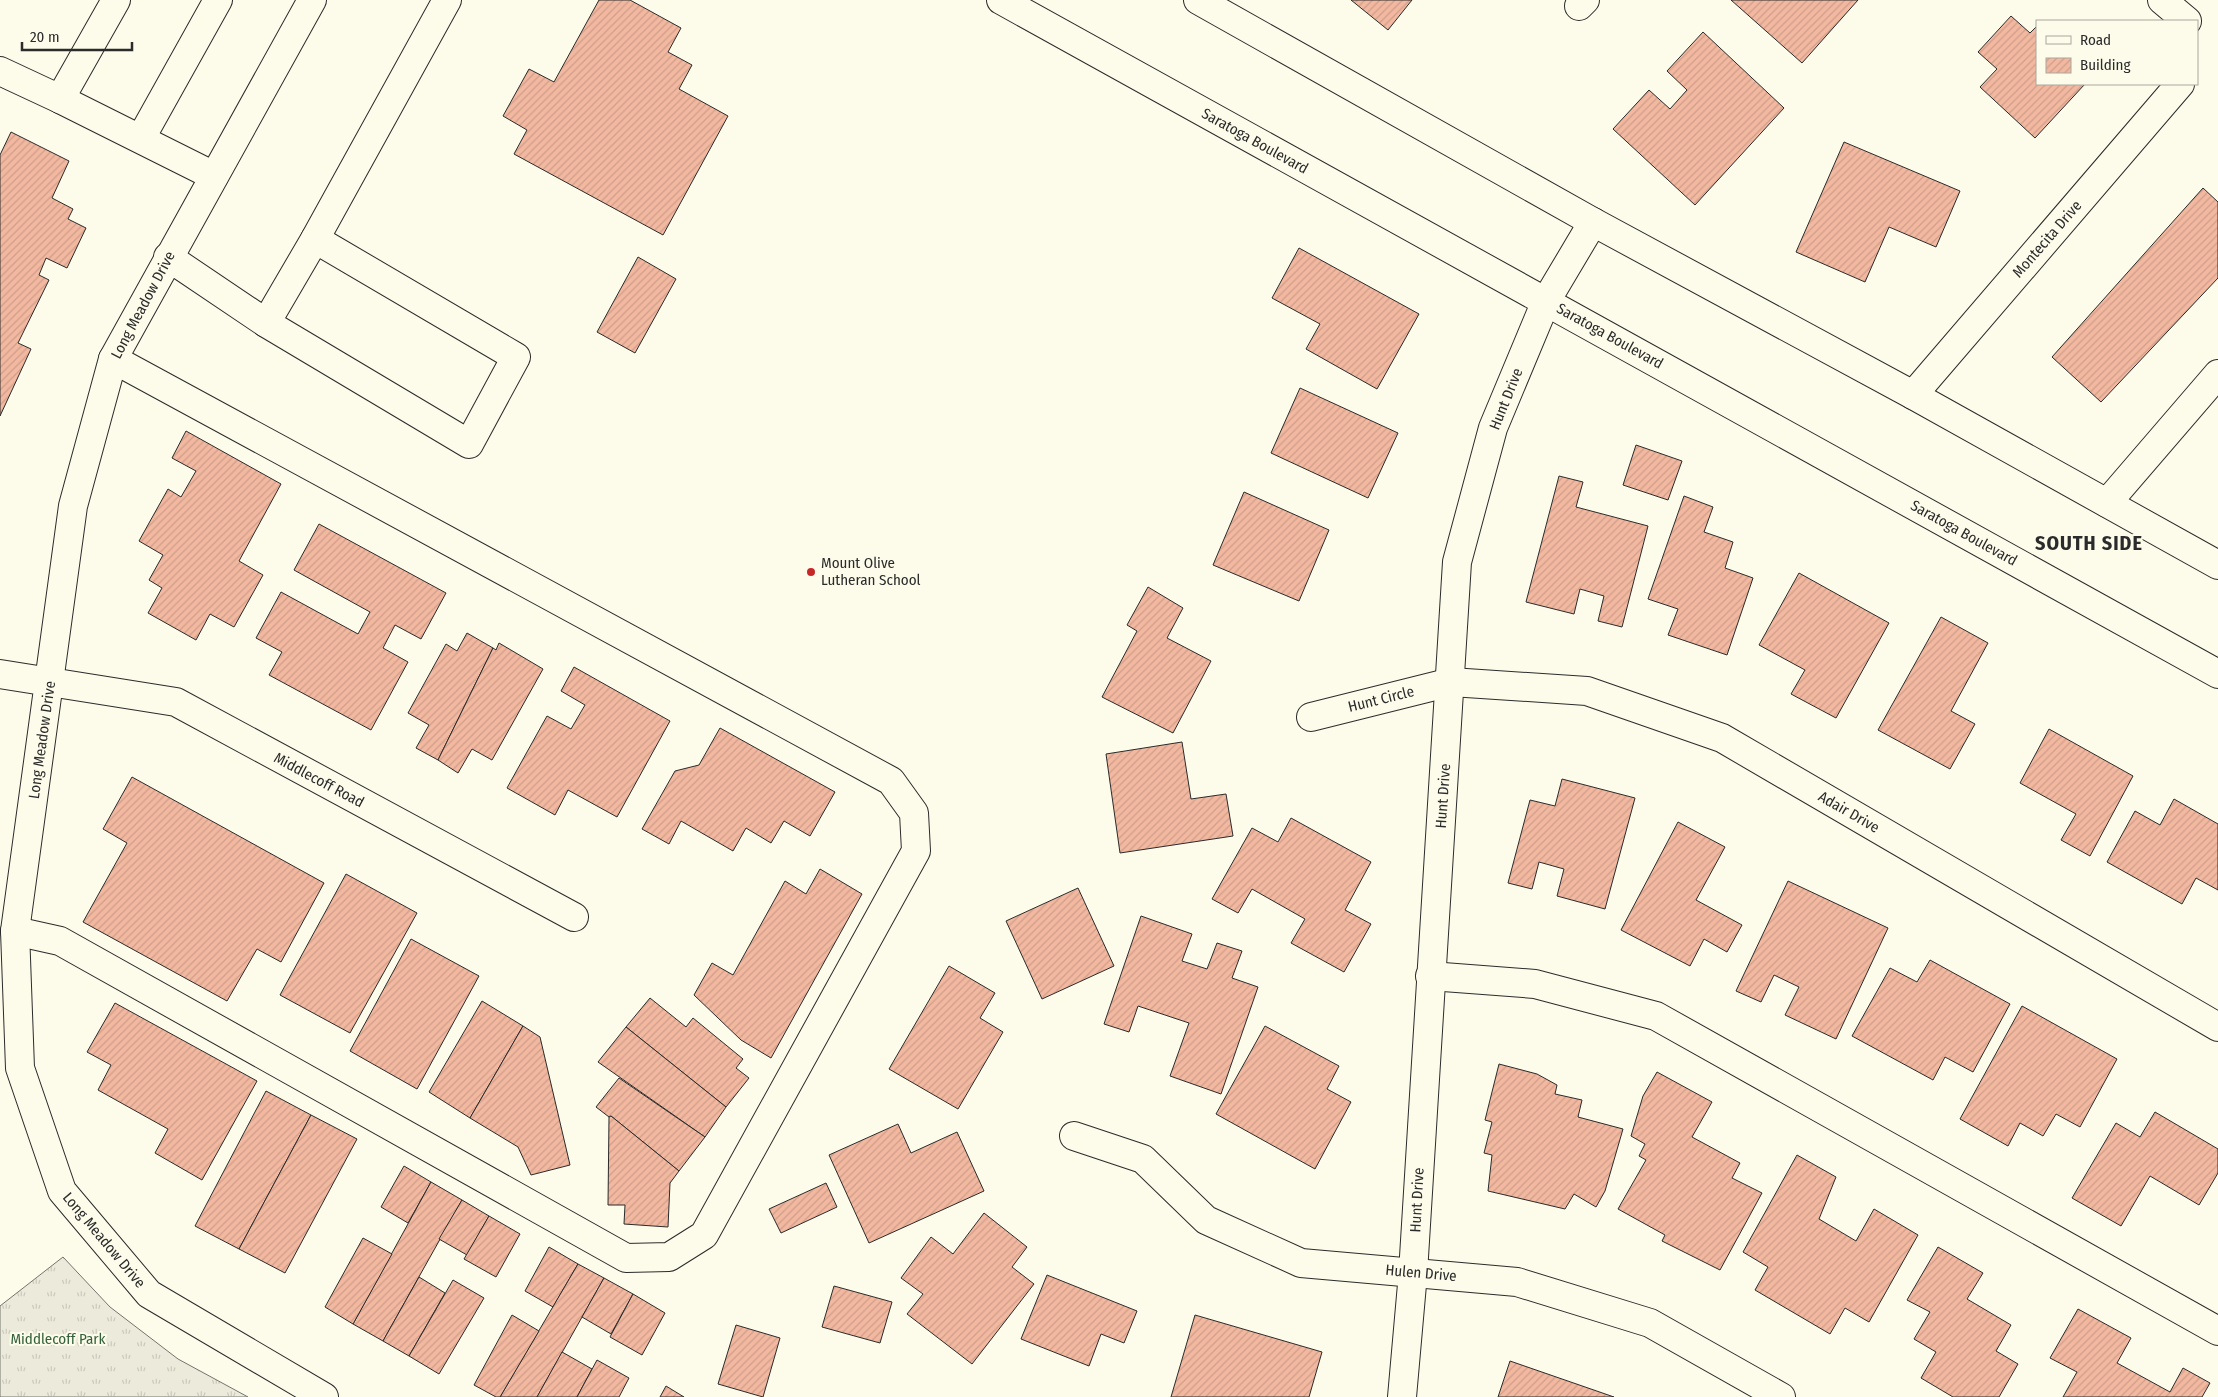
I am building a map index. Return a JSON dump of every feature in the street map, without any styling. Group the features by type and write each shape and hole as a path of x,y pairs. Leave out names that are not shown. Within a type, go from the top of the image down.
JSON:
{"street":[{"path":"60,99 116,0"},
{"path":"141,138 218,0"},
{"name":"Long Meadow Drive","path":"312,0 113,359 73,506 16,931 20,1068 62,1191 149,1294 324,1397"},
{"path":"266,322 315,239 447,0"},
{"name":"Saratoga Boulevard","path":"1001,0 2218,674"},
{"path":"1198,0 1593,222 1913,395 2218,565"},
{"path":"2162,0 2186,20"},
{"path":"0,72 141,138 214,176"},
{"name":"Montecita Drive","path":"1913,395 2179,85"},
{"name":"Hunt Drive","path":"1402,1397 1413,1273 1457,562 1493,428 1546,301 1593,222"},
{"path":"168,257 266,322 469,444 516,357 315,239"},
{"path":"16,931 60,941 626,1258 669,1257 704,1235 916,851 914,813 891,780 113,359"},
{"path":"2107,503 2218,374"},
{"name":"Middlecoff Road","path":"0,674 176,702 574,918"},
{"name":"Hunt Circle","path":"1311,717 1451,682"},
{"name":"Adair Drive","path":"1451,682 1587,691 1722,738 2218,1027"},
{"path":"1430,976 1534,984 1656,1016 2218,1331"},
{"name":"Hulen Drive","path":"1074,1136 1143,1159 1206,1220 1301,1263 1517,1282 1650,1324 1781,1397"}],"green space":[{"name":"Middlecoff Park","path":"63,1257 110,1307 178,1359 248,1397 0,1397 0,1306"}],"building":[{"path":"599,0 630,0 681,28 668,52 692,65 679,89 728,116 663,235 514,154 527,130 503,116 529,69 554,82"},
{"path":"1351,0 1412,0 1388,30"},
{"path":"1731,0 1858,0 1802,63"},
{"path":"2011,16 2030,33 2036,27 2036,85 2084,85 2035,138 1980,87 1997,69 1978,52"},
{"path":"1703,32 1784,108 1695,205 1613,129 1649,90 1670,109 1687,90 1667,71"},
{"path":"11,132 69,161 52,198 73,209 68,219 86,228 67,268 46,258 39,275 49,280 18,343 31,349 0,416 0,155"},
{"path":"1844,142 1960,191 1936,247 1889,227 1865,282 1796,252"},
{"path":"2203,188 2218,202 2218,278 2101,402 2052,357"},
{"path":"1299,248 1419,314 1377,389 1306,349 1320,324 1272,298"},
{"path":"638,257 676,279 635,353 597,332"},
{"path":"1300,388 1398,433 1368,498 1271,453"},
{"path":"186,431 281,484 239,561 263,575 234,627 210,614 196,640 148,613 162,588 149,580 163,555 139,541 168,489 181,497 196,471 172,458"},
{"path":"1636,445 1682,461 1668,500 1623,485"},
{"path":"1559,476 1583,482 1576,507 1648,526 1622,627 1598,621 1604,596 1580,589 1574,614 1526,602"},
{"path":"1244,492 1329,530 1299,601 1213,565"},
{"path":"1684,496 1713,507 1704,532 1733,542 1725,568 1753,578 1727,655 1668,635 1678,609 1648,599"},
{"path":"319,524 446,593 421,639 395,625 383,648 408,662 371,730 269,675 282,652 256,638 281,592 358,634 370,612 294,570"},
{"path":"1799,573 1889,623 1836,718 1791,694 1805,670 1759,645"},
{"path":"1148,587 1183,608 1167,638 1211,661 1173,733 1102,697 1137,631 1127,625"},
{"path":"1941,617 1988,643 1951,711 1975,724 1950,769 1878,730"},
{"path":"467,633 493,648 438,760 416,748 429,725 408,713 446,644 457,651"},
{"path":"499,643 543,669 492,760 472,749 458,773 438,760 493,648 496,650"},
{"path":"574,667 670,721 617,817 568,790 555,815 507,788 547,716 571,729 585,705 561,691"},
{"path":"720,728 835,792 810,836 784,821 771,843 746,828 733,851 681,821 669,844 642,829 675,771 699,765"},
{"path":"2049,729 2133,776 2090,856 2061,840 2076,814 2020,783"},
{"path":"1182,742 1191,799 1226,794 1233,836 1120,853 1106,754"},
{"path":"132,777 324,883 281,962 257,949 227,1001 83,922 127,843 103,829"},
{"path":"1562,779 1635,798 1605,909 1557,896 1564,869 1539,862 1532,889 1508,883 1530,800 1555,806"},
{"path":"2174,799 2218,824 2218,890 2196,878 2182,904 2107,862 2135,811 2160,825"},
{"path":"1291,818 1371,862 1345,910 1371,924 1344,972 1291,943 1305,919 1252,889 1238,913 1212,899 1252,828 1278,842"},
{"path":"1678,822 1725,847 1696,900 1742,925 1727,952 1704,939 1690,966 1621,930"},
{"path":"820,869 862,894 771,1058 741,1040 694,995 712,963 733,975 785,881 806,894"},
{"path":"346,874 417,913 350,1033 280,995"},
{"path":"1788,881 1888,928 1836,1039 1785,1015 1799,987 1774,975 1761,1002 1736,991"},
{"path":"1078,888 1114,966 1042,999 1006,921"},
{"path":"1141,916 1192,934 1182,961 1207,969 1217,943 1242,951 1232,978 1258,987 1221,1094 1170,1076 1189,1023 1138,1006 1129,1032 1104,1024"},
{"path":"411,939 479,976 417,1089 350,1051"},
{"path":"1930,960 2010,1004 1973,1072 1945,1057 1933,1080 1852,1036 1890,968 1917,982"},
{"path":"949,966 995,993 980,1018 1003,1032 958,1109 889,1069"},
{"path":"650,998 686,1027 693,1018 743,1059 736,1068 749,1078 726,1107 626,1027"},
{"path":"482,1001 523,1026 470,1118 429,1092"},
{"path":"115,1003 257,1081 202,1180 155,1153 168,1129 98,1090 111,1065 87,1052"},
{"path":"2022,1006 2117,1059 2080,1127 2056,1114 2043,1136 2020,1123 2008,1146 1960,1119"},
{"path":"523,1026 540,1037 570,1165 531,1175 518,1147 470,1118"},
{"path":"1265,1026 1339,1066 1327,1089 1351,1102 1315,1169 1216,1114"},
{"path":"626,1027 726,1107 705,1137 598,1062"},
{"path":"1499,1064 1537,1074 1557,1085 1555,1094 1582,1100 1578,1117 1623,1129 1605,1191 1596,1207 1574,1194 1565,1209 1488,1191 1492,1155 1484,1153 1492,1122 1485,1120"},
{"path":"1657,1072 1712,1102 1692,1137 1740,1163 1732,1178 1762,1193 1720,1270 1662,1241 1665,1235 1618,1209 1646,1160 1639,1156 1645,1144 1631,1136 1643,1096"},
{"path":"619,1078 705,1137 679,1171 611,1116 609,1117 596,1107"},
{"path":"266,1091 311,1115 239,1249 195,1226"},
{"path":"2155,1112 2218,1149 2218,1173 2199,1205 2150,1176 2121,1226 2072,1198 2116,1123 2140,1137"},
{"path":"311,1115 357,1139 285,1273 239,1249"},
{"path":"611,1116 679,1171 670,1183 668,1227 624,1224 625,1205 608,1205 609,1117"},
{"path":"898,1124 911,1153 957,1132 984,1191 869,1243 829,1155"},
{"path":"1797,1155 1836,1177 1819,1219 1856,1241 1874,1209 1918,1235 1869,1322 1845,1308 1830,1334 1755,1290 1768,1267 1743,1252"},
{"path":"404,1166 431,1182 408,1223 381,1207"},
{"path":"431,1182 462,1200 383,1341 353,1324"},
{"path":"826,1183 837,1207 781,1233 769,1209"},
{"path":"462,1200 489,1216 467,1255 439,1239"},
{"path":"984,1213 1027,1247 1012,1267 1034,1284 972,1364 907,1314 923,1294 901,1278 931,1237 953,1254"},
{"path":"489,1216 520,1234 496,1277 464,1259"},
{"path":"363,1238 392,1254 353,1324 325,1307"},
{"path":"549,1247 578,1264 553,1307 525,1291"},
{"path":"1938,1247 1983,1273 1967,1299 2011,1325 1996,1351 2018,1364 1999,1397 1953,1397 1921,1378 1936,1352 1914,1339 1930,1312 1907,1300"},
{"path":"578,1264 604,1278 537,1397 500,1397"},
{"path":"1047,1275 1137,1311 1124,1343 1101,1334 1089,1366 1021,1339"},
{"path":"419,1277 445,1293 409,1356 383,1341"},
{"path":"604,1278 633,1294 611,1334 582,1317"},
{"path":"453,1280 484,1298 439,1374 409,1356"},
{"path":"834,1286 892,1302 880,1343 822,1327"},
{"path":"633,1294 665,1313 642,1355 610,1337"},
{"path":"2078,1309 2131,1338 2117,1363 2170,1392 2183,1368 2210,1383 2202,1397 2063,1397 2077,1372 2050,1358"},
{"path":"512,1315 539,1331 500,1397 496,1397 474,1385"},
{"path":"1195,1315 1322,1352 1309,1397 1171,1397"},
{"path":"736,1325 780,1338 763,1397 718,1384"},
{"path":"562,1352 592,1369 577,1397 537,1397"},
{"path":"597,1360 629,1378 619,1397 577,1397"},
{"path":"1510,1361 1614,1397 1498,1397"},
{"path":"666,1386 684,1397 660,1397"}],"place":[{"name":"Mount Olive Lutheran School","path":"811,572"}],"district":[{"name":"SOUTH SIDE","path":"2089,543"}]}
